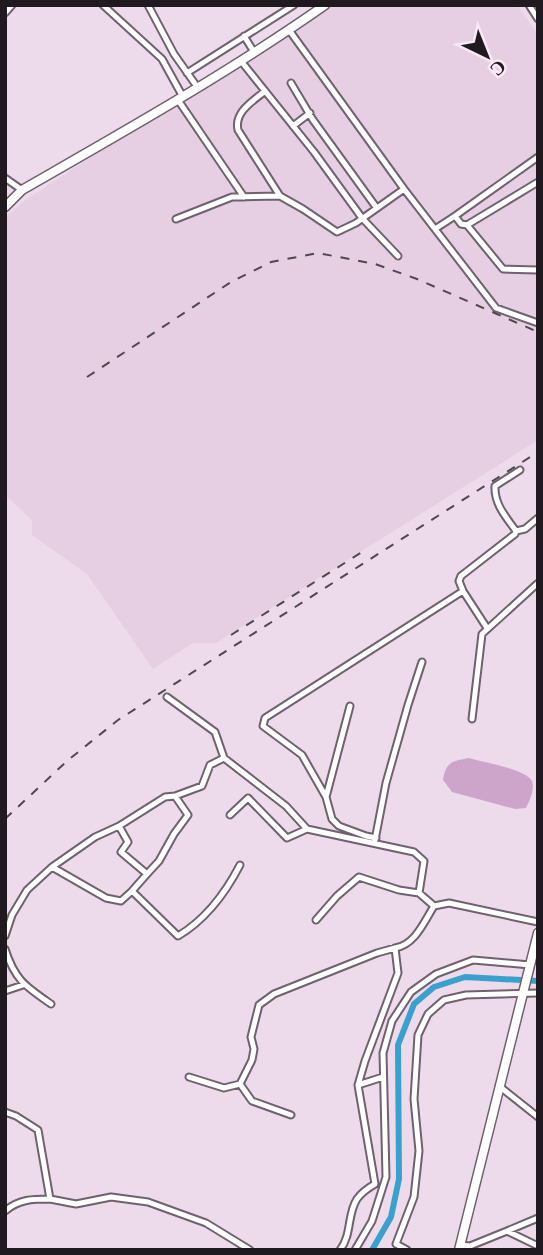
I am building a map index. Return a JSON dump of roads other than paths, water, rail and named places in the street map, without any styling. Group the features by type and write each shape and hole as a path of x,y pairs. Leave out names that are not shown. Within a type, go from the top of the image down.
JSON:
{"main road":[{"path":"5,207 22,190 198,88 325,5"},
{"path":"460,1247 538,933"}],"street":[{"path":"6,12 12,5"},
{"path":"103,5 162,59 181,98 244,197"},
{"path":"148,5 174,54 198,88"},
{"path":"187,73 294,5"},
{"path":"530,6 538,19"},
{"path":"289,30 404,189 496,308 538,323"},
{"path":"244,36 254,52"},
{"path":"241,61 362,218 398,257"},
{"path":"291,83 313,120 376,207"},
{"path":"265,91 240,113 237,122 239,130 280,196 337,232 356,223 404,189"},
{"path":"293,126 310,113"},
{"path":"326,168 339,157"},
{"path":"435,229 538,157"},
{"path":"5,178 22,190"},
{"path":"455,216 461,224 467,225 538,182"},
{"path":"176,219 232,197 280,196"},
{"path":"467,225 503,270 538,270"},
{"path":"516,531 494,496 495,485 520,470"},
{"path":"488,628 463,591 459,580 516,531 525,529 538,518"},
{"path":"472,719 482,634 538,583"},
{"path":"419,892 424,861 414,852 339,826 332,819 326,797 302,755 263,726 265,718 463,591"},
{"path":"375,840 386,783 422,662"},
{"path":"167,697 215,732 224,758 286,806 307,829"},
{"path":"326,797 350,706"},
{"path":"5,936 12,915 27,890 52,867 95,836 119,827 165,797 202,786 210,765 224,758"},
{"path":"52,867 106,898 121,901 159,861 188,815 175,796"},
{"path":"230,816 248,798 287,838 307,829 375,840"},
{"path":"119,827 128,842 121,852 147,874"},
{"path":"132,891 178,936 193,927 230,886 240,865"},
{"path":"316,920 337,895 359,877 399,890 419,892 434,906"},
{"path":"189,1077 224,1088 240,1084 252,1060 254,1049 251,1037 259,1005 274,994 377,953 405,947 434,906 449,903 538,922"},
{"path":"340,1250 346,1243 355,1202 364,1191 375,1184 358,1085 398,973 395,948"},
{"path":"5,949 11,968 23,985 51,1004"},
{"path":"355,1250 372,1222 386,1177 383,1053 391,1021 411,992 436,974 474,960 533,959"},
{"path":"5,991 23,985"},
{"path":"407,1250 396,1244 414,1197 419,1151 414,1099 418,1035 428,1014 444,1000 466,995 538,993"},
{"path":"358,1085 383,1077"},
{"path":"240,1084 252,1101 291,1115"},
{"path":"499,1086 538,1117"},
{"path":"5,1112 38,1130 50,1199"},
{"path":"5,1211 14,1204 31,1199 76,1204 111,1197 148,1202 206,1223 250,1250"},
{"path":"460,1247 470,1246 538,1218"},
{"path":"507,1231 538,1246"}],"waterway":[{"path":"372,1250 391,1217 399,1179 398,1045 414,1004 434,987 465,977 538,981"}],"railway":[{"path":"87,377 231,282 271,262 318,253 375,264 417,279 538,332"},
{"path":"5,819 67,761 118,720 538,452"},
{"path":"231,635 362,552"}]}
